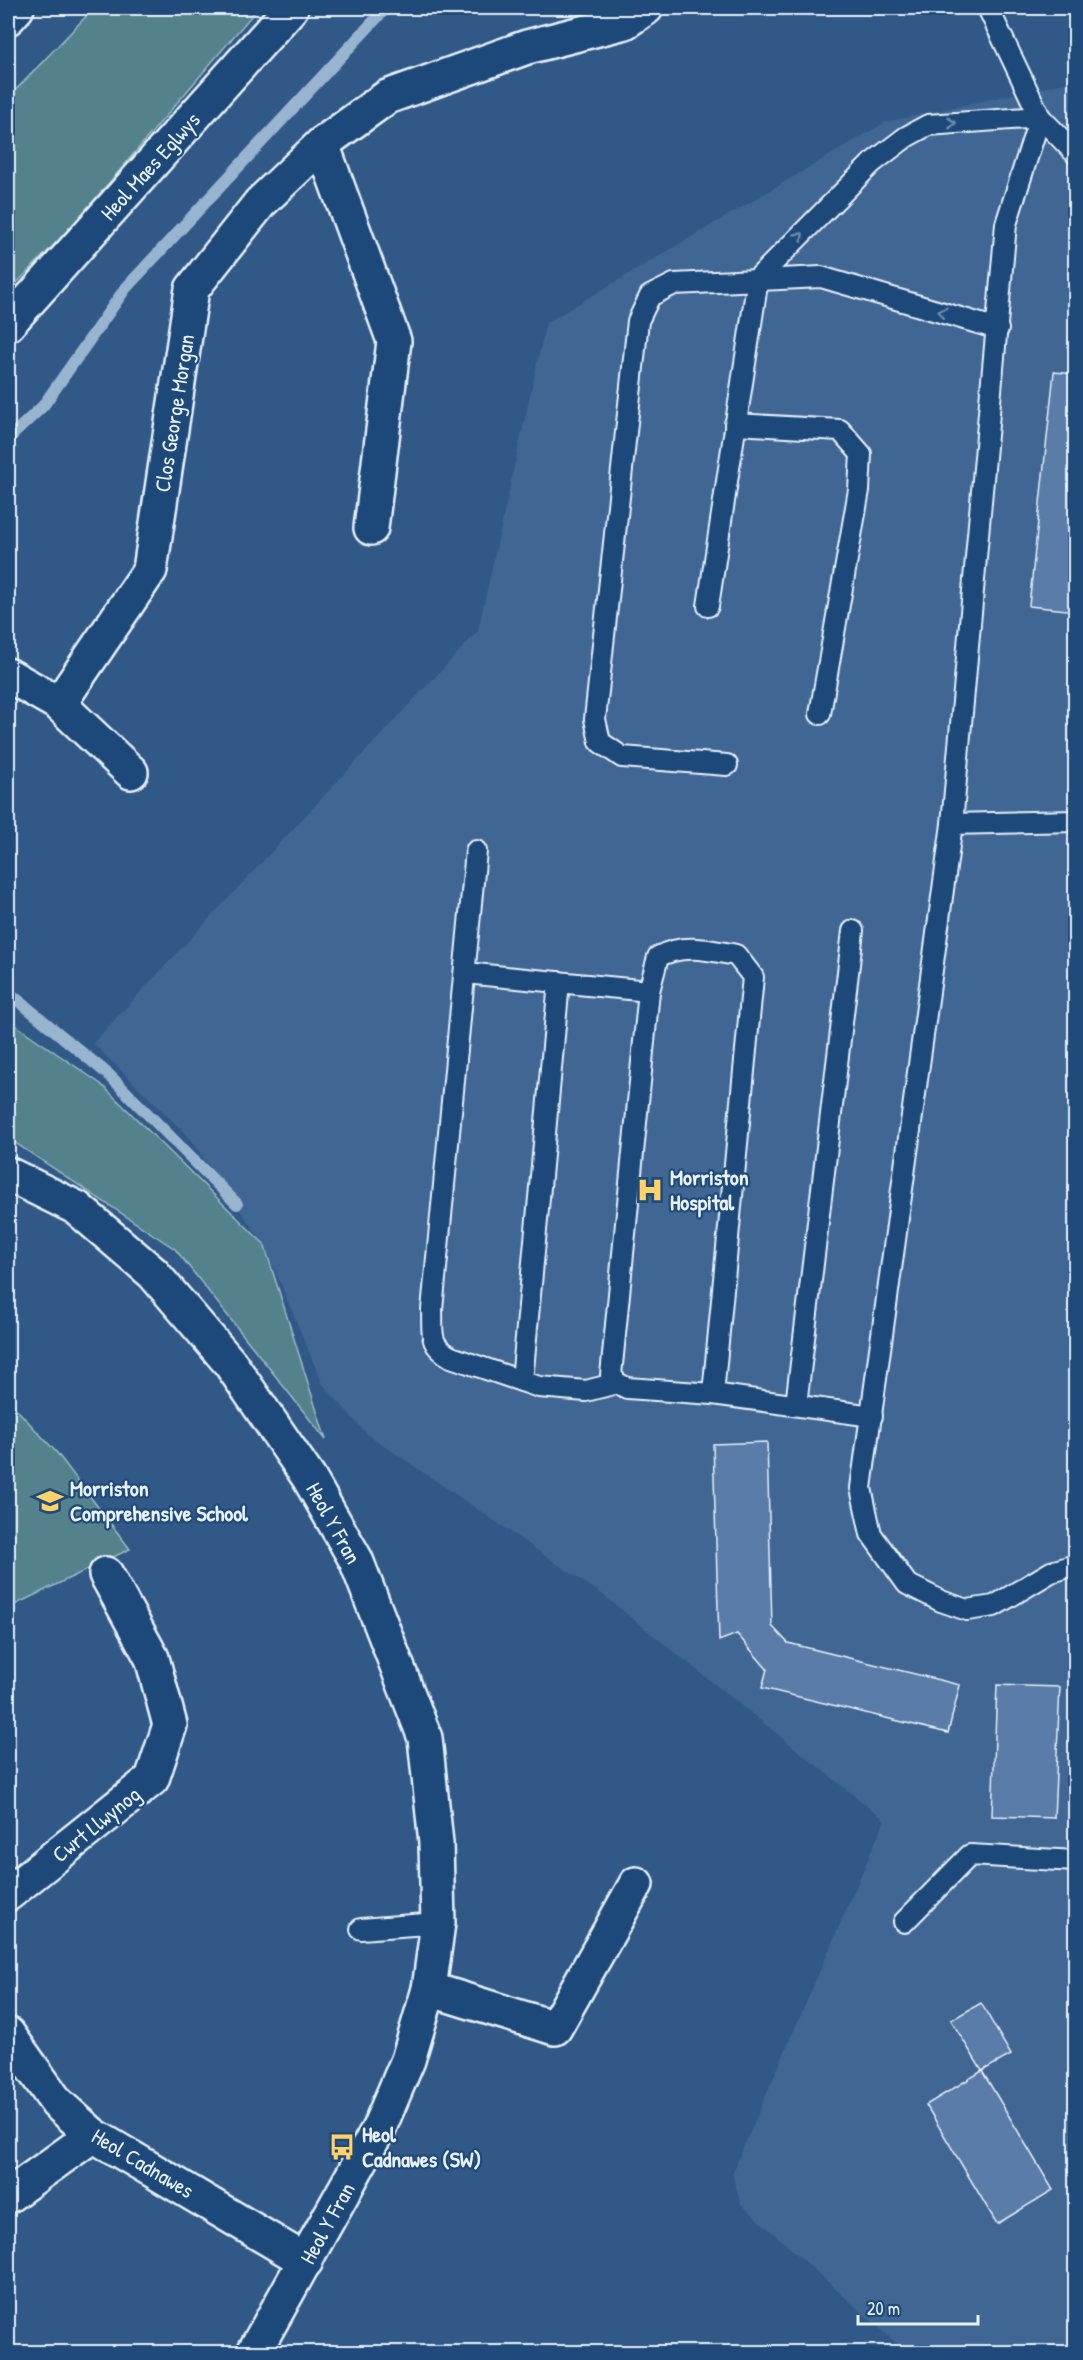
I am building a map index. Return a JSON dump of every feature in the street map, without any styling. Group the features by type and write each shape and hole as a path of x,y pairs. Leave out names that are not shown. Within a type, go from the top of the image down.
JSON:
{"main road":[{"path":"8,18 17,8"},
{"name":"Heol Maes Eglwys","path":"8,324 291,8"},
{"name":"Clos George Morgan","path":"59,704 150,570 192,289 260,204 322,144 387,97 527,47 625,22 646,8"},
{"path":"322,144 394,341 371,528"},
{"path":"8,675 59,704 131,772"},
{"name":"Heol Y Fran","path":"8,1174 77,1208 153,1273 230,1363 309,1478 356,1560 425,1738 436,1843 438,1923 429,1989 408,2060 379,2128 254,2352"},
{"name":"Cwrt Llwynog","path":"8,1894 152,1779 170,1725 152,1658 106,1574"},
{"path":"429,1989 555,2028 636,1884"},
{"name":"Heol Cadnawes","path":"8,2034 57,2103 93,2135 306,2261"},
{"path":"8,2196 93,2135"}],"lane":[{"path":"988,8 1040,117 1076,154"},
{"path":"708,606 758,278 872,163 906,137 928,125 1040,117"},
{"path":"1040,117 1006,224 952,824 873,1416 861,1488 871,1533 907,1584 941,1601 968,1610 994,1606 1052,1572 1076,1565"},
{"path":"727,765 622,757 600,742 595,719 638,321 650,296 674,284 758,278 821,277 998,329"},
{"path":"735,424 840,430 861,454 859,490 820,714"},
{"path":"952,824 1076,821"},
{"path":"476,851 432,1310 433,1341 439,1350 451,1357 539,1387 586,1391 617,1383"},
{"path":"796,1404 853,931"},
{"path":"713,1394 753,977 736,955 709,950 672,949 658,957 650,991 611,1375 617,1383 627,1388 713,1394 873,1416"},
{"path":"465,973 650,991"},
{"path":"522,1381 559,982"},
{"path":"904,1922 970,1855 1076,1861"},
{"path":"361,1929 438,1923"}],"shaded area":[{"name":"Morriston Hospital","path":"1075,81 1075,2352 906,2352 741,2204 732,2174 885,1820 603,1595 367,1434 322,1383 264,1244 187,1135 93,1043 478,631 546,323 886,122"}],"green space":[{"path":"94,8 258,8 73,225 8,292 8,98"},
{"path":"8,1020 101,1084 264,1244 326,1440 175,1249 8,1138"},
{"name":"Morriston Comprehensive School","path":"8,1400 57,1453 130,1549 8,1608"}],"building":[{"path":"1054,372 1076,374 1076,611 1029,606"},
{"path":"767,1442 772,1626 788,1643 960,1685 948,1733 762,1688 767,1669 737,1634 719,1641 713,1444"},
{"path":"997,1685 1060,1687 1054,1818 992,1816"},
{"path":"981,2003 1011,2055 982,2071 951,2020"},
{"path":"982,2071 1053,2190 997,2224 926,2105"}],"waterway":[{"path":"8,439 43,406 125,289 386,8"},
{"path":"8,992 109,1075 237,1204"}],"place":[{"name":"Morriston Hospital","path":"650,1190"},
{"name":"Morriston Comprehensive School","path":"50,1501"},
{"name":"Heol Cadnawes (SW)","path":"342,2147"}]}
